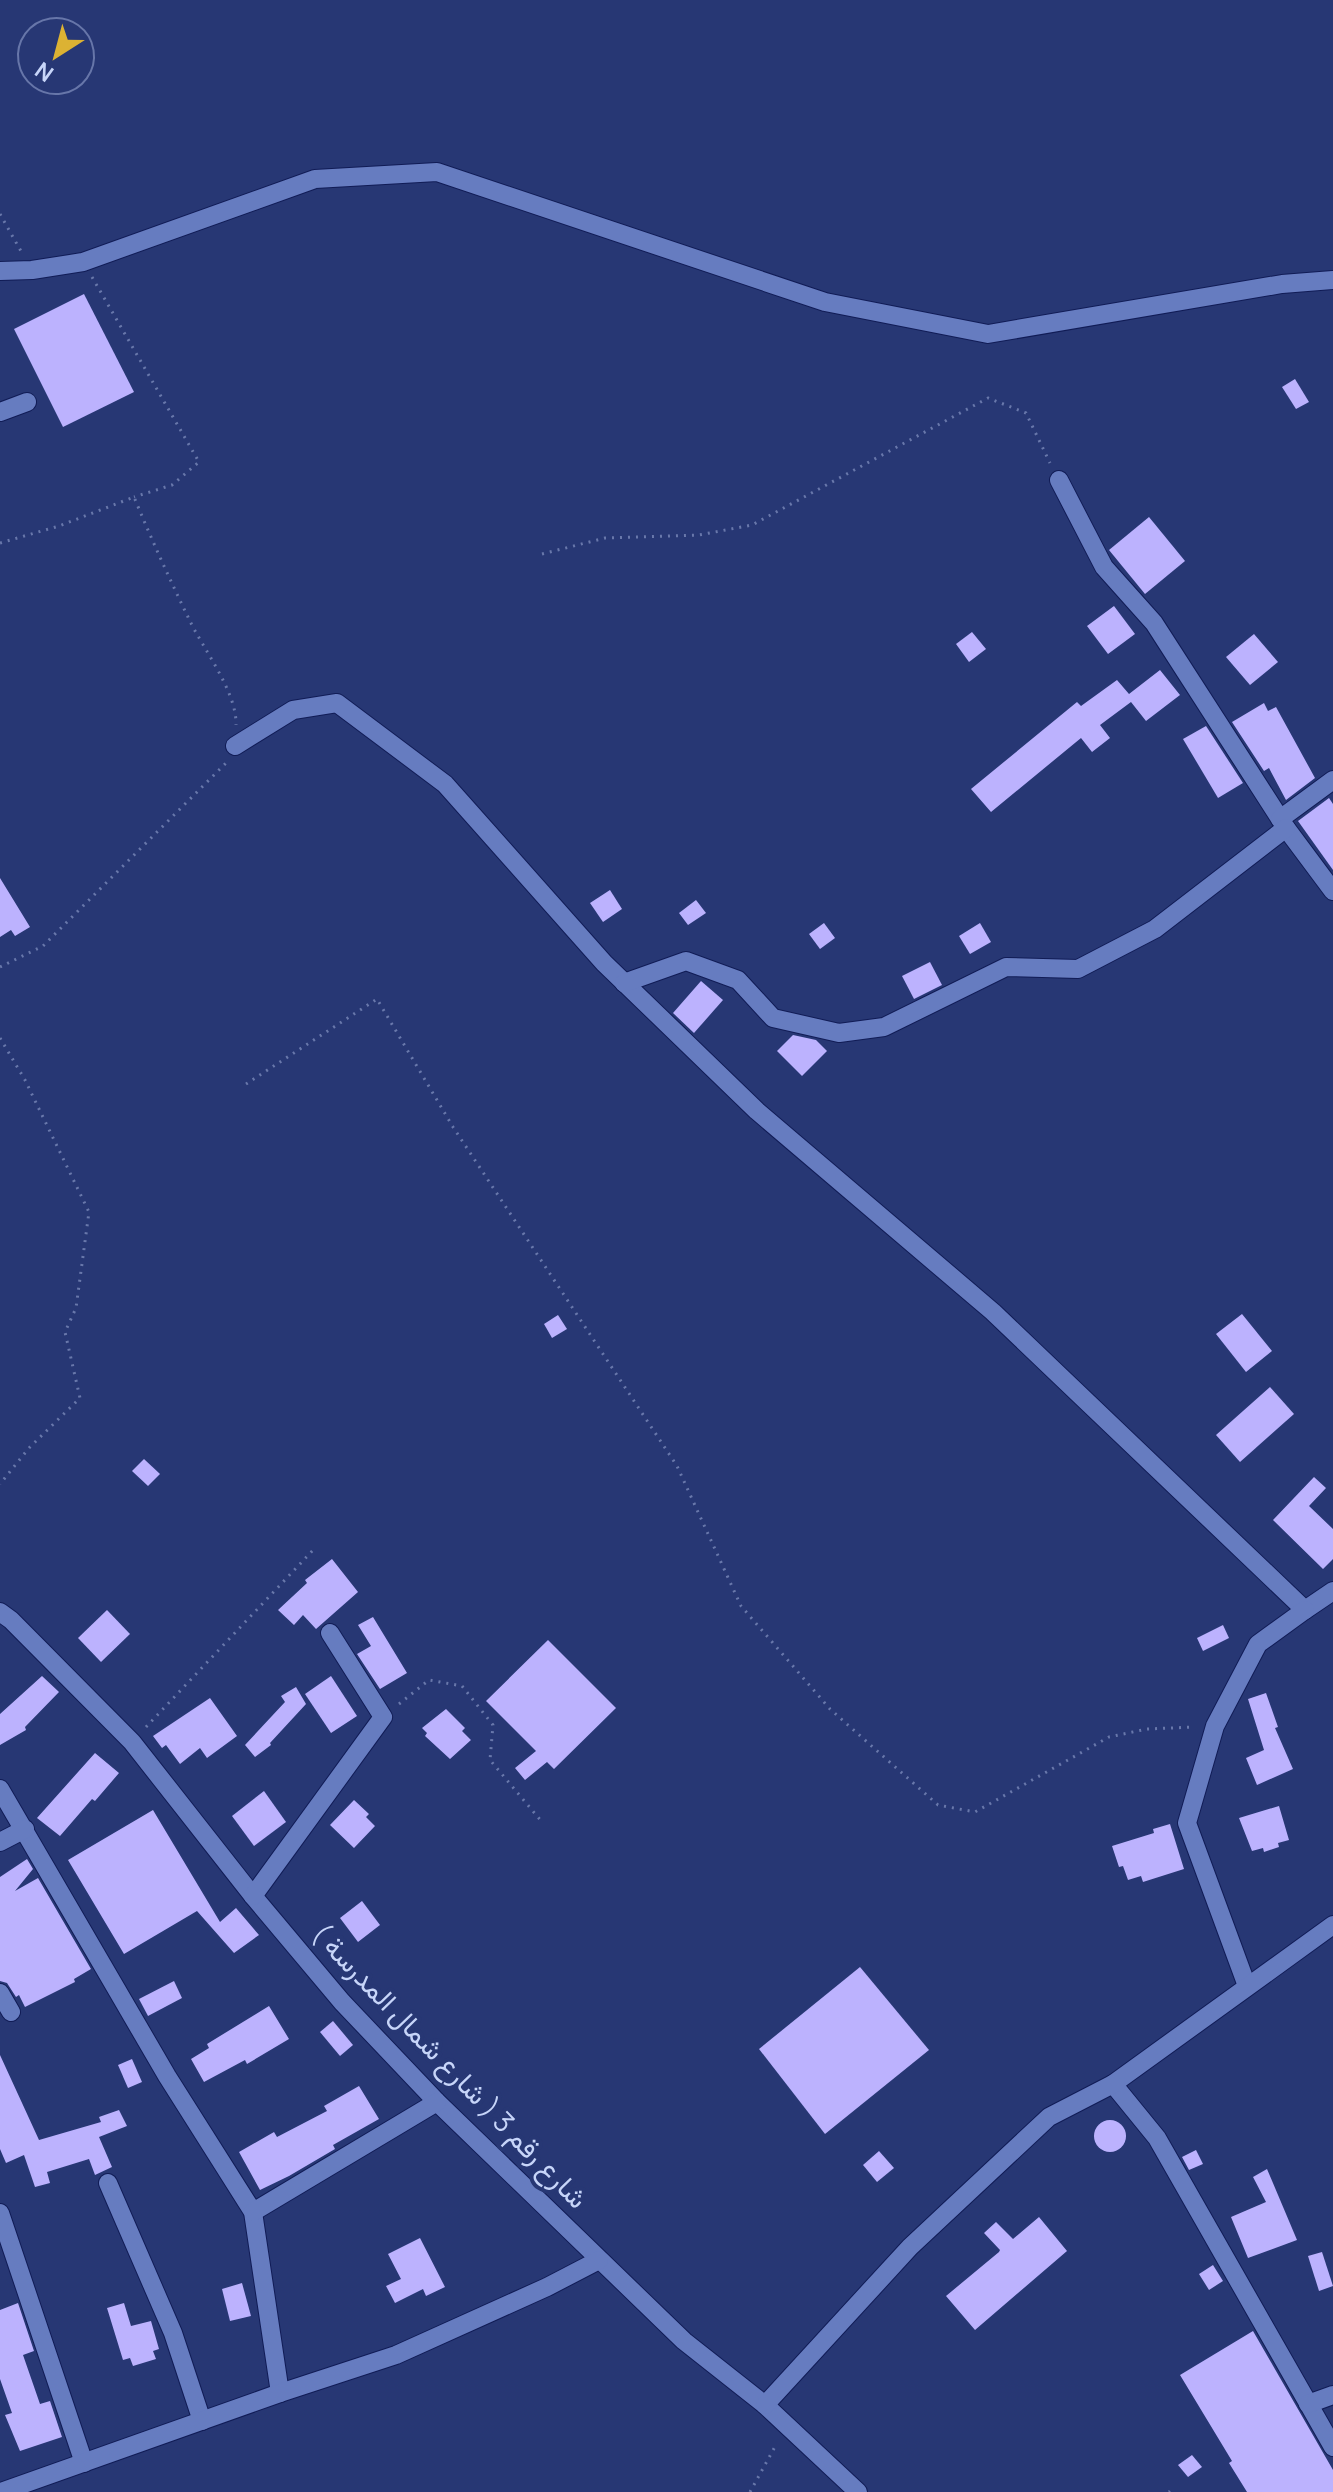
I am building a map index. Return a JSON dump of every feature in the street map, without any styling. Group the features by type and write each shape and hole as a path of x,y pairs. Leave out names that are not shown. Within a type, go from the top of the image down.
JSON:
{"street":[{"path":"0,271 32,270 83,262 315,179 437,172 825,302 988,334 1282,284 1333,280"},
{"path":"0,412 27,402"},
{"path":"1059,480 1104,567 1154,623 1283,823 1333,891"},
{"path":"235,746 293,710 337,703 445,784 604,963 757,1111 993,1312 1305,1610"},
{"path":"624,983 686,961 738,980 773,1018 839,1033 884,1027 1006,967 1078,969 1155,929 1333,780"},
{"path":"1247,1986 1187,1823 1215,1726 1258,1644 1333,1591"},
{"name":"شارع رقم 3 ( شارع شمال المدرسة )","path":"0,1612 132,1742 253,1896 342,2002 437,2102 684,2341 765,2405 858,2492"},
{"path":"253,1896 383,1717 330,1633"},
{"path":"0,1789 167,2076 253,2212 280,2393"},
{"path":"0,1842 25,1829"},
{"path":"765,2405 910,2247 1049,2117 1113,2084 1333,1925"},
{"path":"0,1993 11,2012"},
{"path":"1113,2084 1157,2138 1333,2447"},
{"path":"253,2212 437,2102"},
{"path":"108,2183 173,2333 202,2421"},
{"path":"0,2213 84,2463"},
{"path":"1,2492 396,2355 547,2287 599,2260"},
{"path":"1308,2404 1333,2395"}],"path":[{"path":"0,214 32,270"},
{"path":"0,543 59,526 172,485 199,462 83,262"},
{"path":"542,554 605,538 699,535 752,525 988,398 1026,413 1059,480"},
{"path":"0,967 43,946 233,755 236,715 134,497"},
{"path":"246,1084 377,999 453,1127 677,1466 741,1606 830,1709 938,1805 975,1812 1109,1737 1147,1729 1215,1726"},
{"path":"0,1038 25,1080 89,1212 76,1308 65,1332 80,1398 29,1448 0,1484"},
{"path":"132,1742 316,1547"},
{"path":"383,1717 429,1680 462,1686 493,1725 490,1760 542,1822"},
{"path":"750,2492 787,2425"}],"building":[{"path":"84,294 134,392 63,427 14,329"},
{"path":"1295,379 1309,402 1296,409 1282,387"},
{"path":"1149,517 1185,561 1145,594 1109,550"},
{"path":"1114,606 1135,634 1108,654 1087,626"},
{"path":"972,632 986,649 969,662 956,644"},
{"path":"1254,634 1278,662 1250,685 1226,657"},
{"path":"1160,670 1180,695 1146,721 1131,702 1100,725 1110,738 1092,752 1081,738 991,812 971,789 1077,702 1081,706 1117,680 1129,694"},
{"path":"1264,703 1268,711 1276,707 1315,778 1286,800 1269,768 1264,771 1232,722"},
{"path":"1206,726 1243,783 1218,798 1183,739"},
{"path":"1329,798 1333,804 1333,870 1298,821"},
{"path":"0,878 30,927 15,936 11,930 0,937"},
{"path":"610,890 622,909 603,922 590,903"},
{"path":"696,900 706,913 688,925 679,913"},
{"path":"824,923 835,938 820,949 809,934"},
{"path":"980,923 991,942 970,954 959,936"},
{"path":"930,962 942,985 914,999 902,976"},
{"path":"701,981 723,1000 694,1033 673,1013"},
{"path":"793,1035 816,1040 827,1051 802,1076 777,1051"},
{"path":"1242,1314 1272,1351 1246,1372 1216,1334"},
{"path":"558,1315 567,1329 552,1338 544,1324"},
{"path":"1270,1387 1294,1414 1240,1462 1216,1435"},
{"path":"144,1459 160,1474 148,1486 132,1471"},
{"path":"1314,1477 1326,1488 1309,1506 1333,1529 1333,1559 1323,1569 1273,1520"},
{"path":"332,1559 358,1592 316,1629 303,1615 294,1625 278,1610 307,1583 305,1580"},
{"path":"107,1610 130,1634 101,1662 78,1638"},
{"path":"373,1617 407,1673 380,1689 357,1654 371,1646 358,1625"},
{"path":"1223,1625 1229,1638 1203,1651 1197,1638"},
{"path":"548,1640 616,1708 554,1769 547,1762 525,1780 515,1768 536,1751 486,1701"},
{"path":"42,1676 59,1692 25,1727 26,1730 0,1745 0,1714"},
{"path":"331,1676 357,1716 331,1733 305,1694"},
{"path":"296,1687 306,1704 271,1745 255,1757 245,1745 285,1702 281,1696"},
{"path":"1266,1693 1278,1727 1275,1728 1293,1769 1257,1785 1246,1758 1264,1750 1248,1699"},
{"path":"210,1698 237,1736 207,1758 200,1748 180,1764 166,1745 162,1748 153,1736"},
{"path":"446,1709 465,1728 462,1731 471,1740 450,1759 425,1736 427,1733 422,1728"},
{"path":"95,1753 119,1773 60,1836 37,1818"},
{"path":"264,1791 286,1822 254,1846 232,1816"},
{"path":"354,1800 369,1814 366,1817 375,1826 354,1848 330,1825"},
{"path":"1279,1806 1289,1840 1264,1852 1263,1848 1252,1851 1239,1818"},
{"path":"153,1810 220,1922 236,1908 259,1935 234,1953 197,1911 124,1954 68,1860"},
{"path":"1170,1824 1184,1869 1143,1882 1141,1876 1128,1880 1123,1866 1119,1867 1112,1846 1154,1833 1153,1829"},
{"path":"27,1859 33,1869 15,1891 38,1878 91,1969 74,1979 75,1982 25,2007 19,1995 16,1997 7,1983 0,1981 0,1877"},
{"path":"362,1901 380,1925 358,1942 340,1918"},
{"path":"860,1967 929,2050 825,2134 759,2049"},
{"path":"174,1981 182,1998 148,2016 139,1999"},
{"path":"269,2006 289,2039 247,2064 245,2060 204,2082 191,2059 209,2048 207,2044"},
{"path":"333,2021 353,2045 340,2056 320,2032"},
{"path":"0,2055 39,2140 101,2122 99,2117 119,2110 127,2126 99,2137 112,2167 95,2175 89,2159 47,2172 50,2183 35,2187 24,2155 6,2163 0,2149"},
{"path":"132,2059 142,2082 128,2088 118,2065"},
{"path":"359,2086 379,2119 333,2145 335,2149 260,2190 239,2152 274,2132 277,2137 327,2111 324,2106"},
{"path":"1110,2120 1121,2125 1126,2136 1121,2147 1110,2152 1099,2147 1094,2136 1099,2125"},
{"path":"1196,2150 1203,2164 1189,2170 1182,2157"},
{"path":"879,2151 894,2168 877,2182 863,2165"},
{"path":"1267,2169 1297,2240 1248,2258 1231,2217 1266,2202 1253,2177"},
{"path":"1039,2217 1067,2251 975,2330 946,2296 999,2252 984,2233 996,2222 1013,2239"},
{"path":"420,2238 445,2287 426,2296 423,2289 395,2303 386,2286 401,2279 388,2254"},
{"path":"1322,2252 1333,2286 1319,2291 1308,2256"},
{"path":"1213,2265 1223,2281 1209,2290 1199,2274"},
{"path":"242,2283 251,2316 230,2321 222,2289"},
{"path":"18,2303 34,2351 23,2355 40,2404 50,2401 62,2437 20,2451 5,2415 12,2413 0,2379 0,2310"},
{"path":"124,2303 131,2326 151,2321 159,2349 153,2351 156,2359 133,2366 130,2358 123,2360 107,2308"},
{"path":"1253,2331 1333,2470 1333,2492 1247,2492 1180,2375"},
{"path":"1192,2455 1202,2467 1188,2477 1178,2465"}]}
